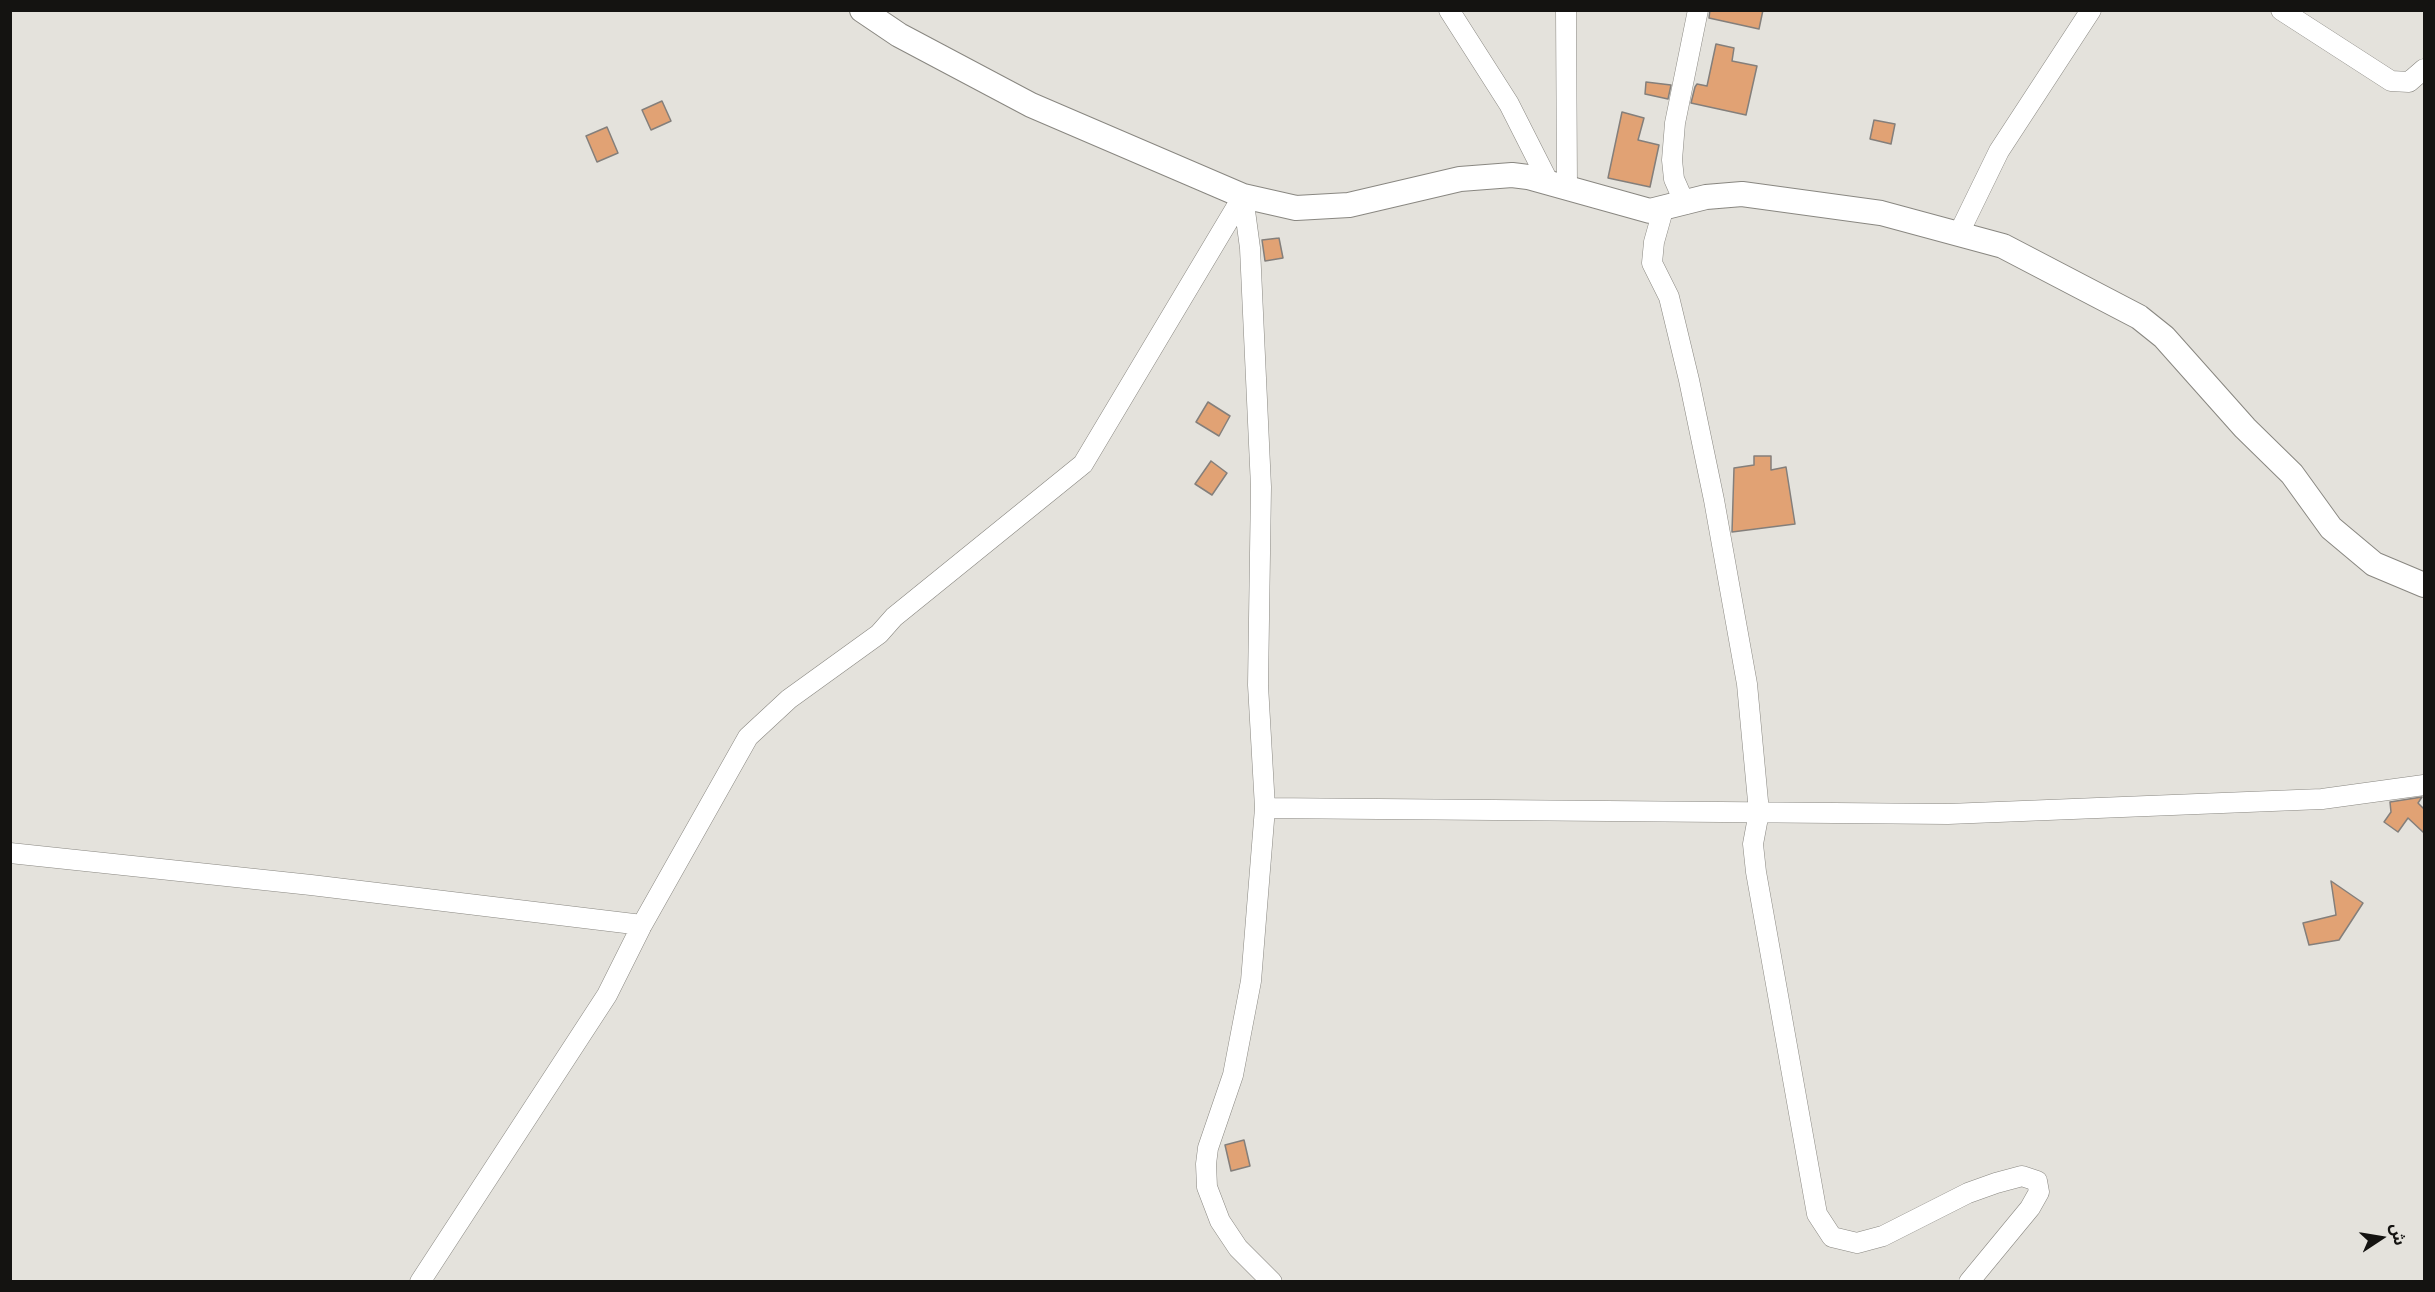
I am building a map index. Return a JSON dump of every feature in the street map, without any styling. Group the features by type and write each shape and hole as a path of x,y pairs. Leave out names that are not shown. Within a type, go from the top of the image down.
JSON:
{"street":[{"path":"862,10 898,35 1031,105 1243,196 1296,208 1349,205 1428,185 1482,176 1528,177 1650,212 1706,197 1742,194 1881,213 2003,246 2139,317 2164,337 2245,428 2292,474 2331,528 2374,564 2424,585"},
{"path":"1449,10 1558,185"},
{"path":"1558,185 1566,10"},
{"path":"1698,10 1675,123 1672,160 1674,207 1654,242 1652,263 1669,297 1714,500 1747,684 1759,812 1753,844 1756,872 1817,1214 1832,1237 1857,1243 1882,1236 1968,1193 1996,1183 2022,1176 2037,1181 2039,1192 2030,1208 1969,1281"},
{"path":"1959,233 1999,151 2091,10"},
{"path":"2281,10 2377,75 2391,81 2409,82 2424,69"},
{"path":"1243,196 1250,248 1261,487 1258,685 1265,808 1251,981 1233,1075 1208,1148 1206,1164 1209,1196 1220,1221 1238,1248 1272,1281"},
{"path":"420,1281 607,995 642,925 748,737 789,699 879,634 894,617 1083,464 1243,196"},
{"path":"1265,808 1948,814 2200,806 2322,799 2424,785"},
{"path":"10,853 311,885 642,925"}],"building":[{"path":"1710,10 1763,10 1759,29 1709,18"},
{"path":"1716,44 1734,48 1732,61 1757,66 1746,115 1691,103 1697,84 1707,86"},
{"path":"1646,82 1671,85 1668,99 1645,94"},
{"path":"662,101 671,121 651,130 642,110"},
{"path":"1622,112 1644,118 1638,140 1659,145 1650,187 1608,178"},
{"path":"1874,120 1895,124 1891,144 1870,139"},
{"path":"607,127 618,153 597,162 586,136"},
{"path":"1279,238 1283,258 1265,261 1262,240"},
{"path":"1208,402 1230,416 1219,436 1196,422"},
{"path":"1754,456 1771,456 1771,470 1786,467 1795,524 1732,532 1734,468 1754,465"},
{"path":"1211,461 1227,473 1212,495 1195,484"},
{"path":"2422,797 2418,803 2424,809 2424,833 2408,818 2398,832 2384,822 2391,812 2390,802"},
{"path":"2331,881 2363,903 2339,940 2309,945 2303,923 2336,915"},
{"path":"1244,1140 1250,1166 1231,1171 1225,1145"}]}
